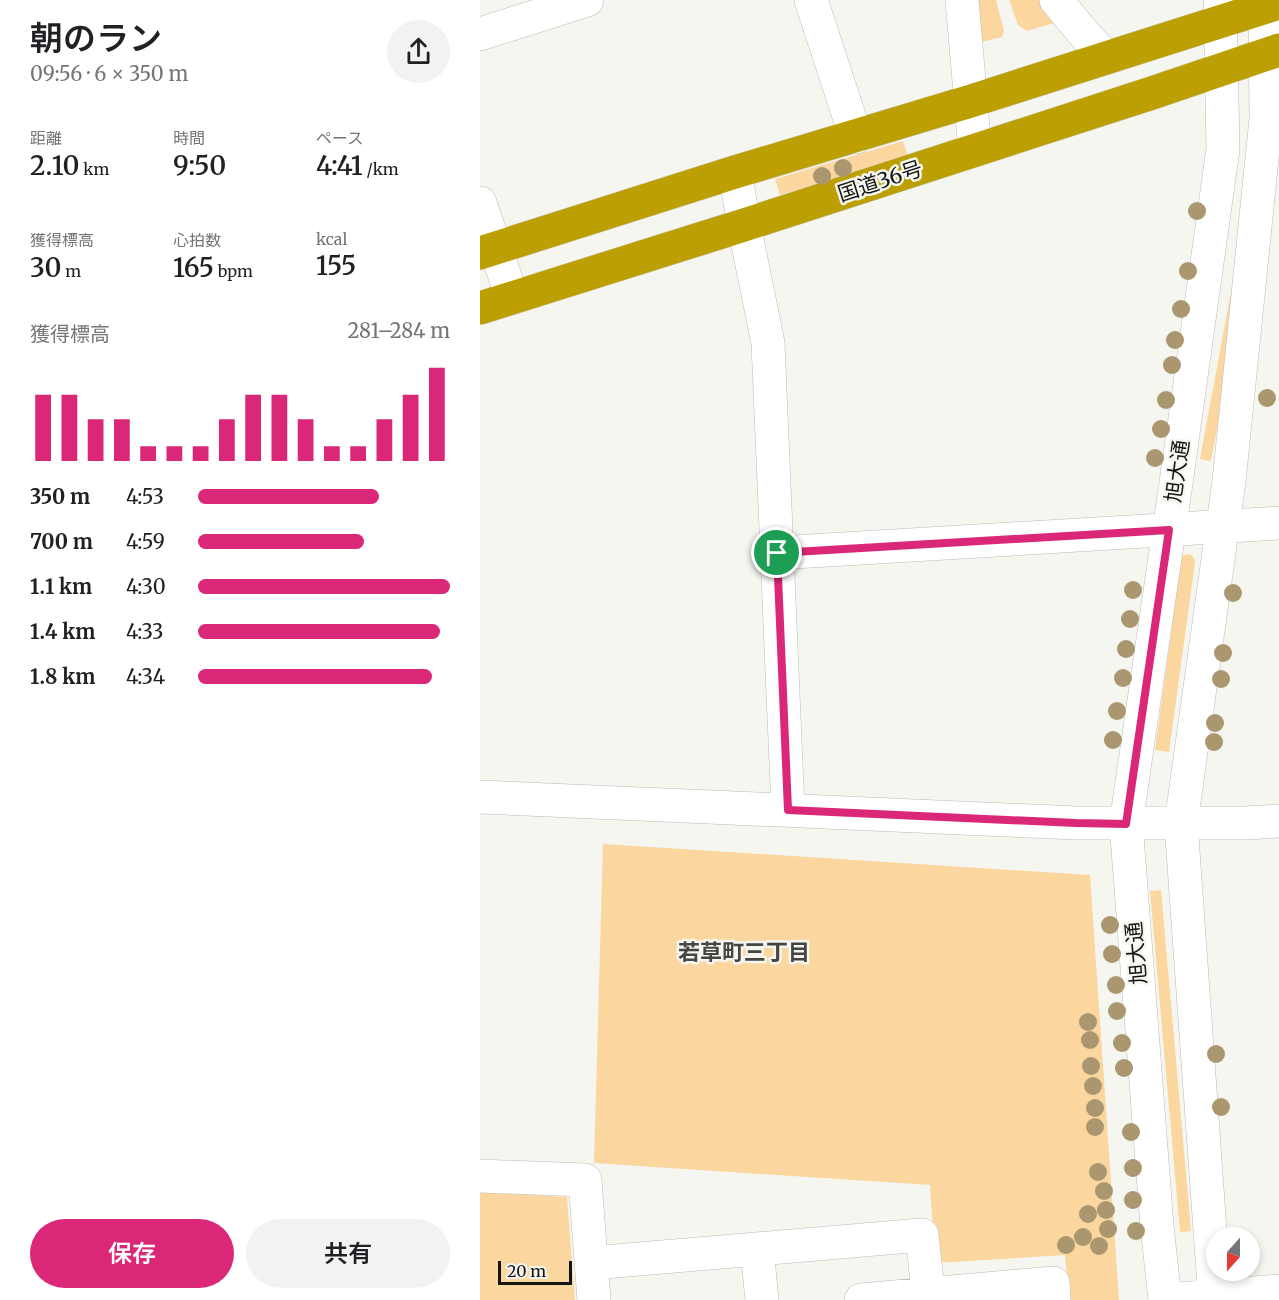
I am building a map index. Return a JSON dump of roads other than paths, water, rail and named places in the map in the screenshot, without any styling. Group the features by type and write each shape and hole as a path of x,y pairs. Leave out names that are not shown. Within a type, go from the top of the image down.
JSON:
{"highway":[{"path":"488,250 1106,58 1221,10 1270,3"},
{"name":"国道36号","path":"480,308 744,225 1272,53"}],"street":[{"path":"480,34 587,0"},
{"path":"812,0 856,137"},
{"path":"962,0 975,150"},
{"path":"1056,0 1106,58"},
{"path":"1215,1298 1181,824 1229,481 1272,53 1270,3"},
{"name":"旭大通","path":"1165,1300 1157,1226 1126,824 1223,149 1221,10"},
{"path":"735,172 768,344 788,810"},
{"path":"480,203 488,250 512,297"},
{"path":"777,553 1279,523"},
{"path":"480,797 1064,823 1181,824 1279,821"},
{"path":"480,1176 585,1180 594,1300"},
{"path":"592,1263 922,1236 928,1297"},
{"path":"757,1249 762,1300"},
{"path":"861,1300 928,1297 1053,1283 1054,1300"},
{"path":"1165,1300 1215,1298 1279,1291"}],"district":[{"name":"若草町三丁目","path":"744,952"}]}
